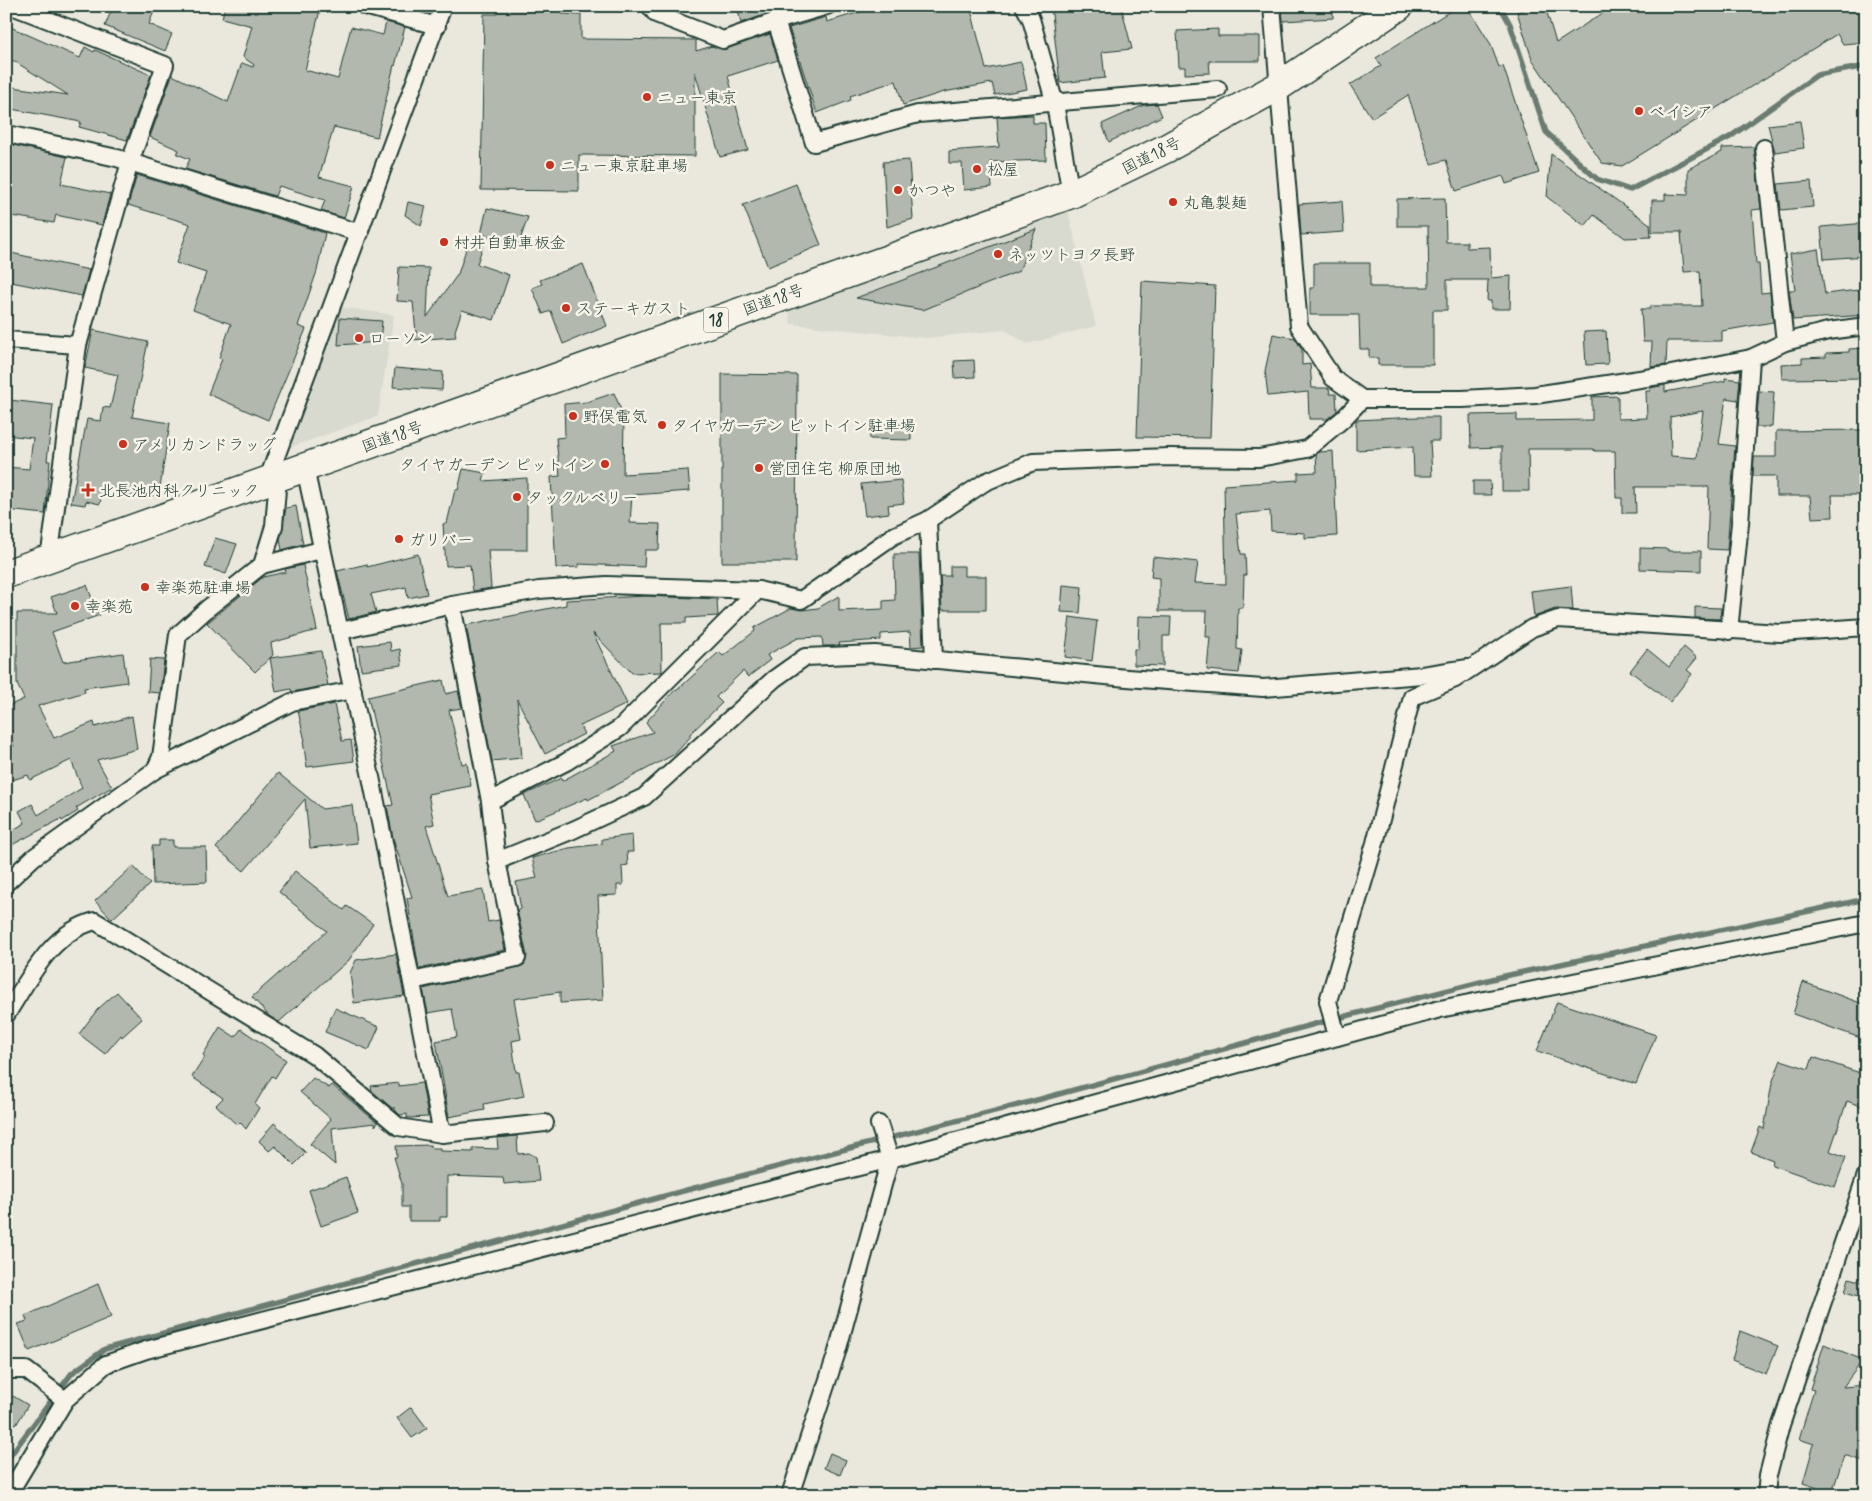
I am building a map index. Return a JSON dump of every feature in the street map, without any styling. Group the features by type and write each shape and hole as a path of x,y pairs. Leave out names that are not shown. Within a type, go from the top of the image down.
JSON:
{"highway":[{"name":"国道18号","path":"6,574 1071,194 1167,148 1279,86 1399,6"}],"street":[{"path":"12,6 165,65 130,162 78,345 49,559"},
{"path":"366,6 437,26"},
{"path":"262,565 274,526 273,479 443,6"},
{"path":"650,6 656,14 723,40 776,21 827,6"},
{"path":"1024,6 1031,19 1055,104 1071,194"},
{"path":"1272,6 1299,326 1333,378 1362,399 1462,400 1536,396 1666,375 1751,358 1785,342 1866,326"},
{"path":"776,21 814,143 918,114 1218,89"},
{"path":"12,135 130,162 360,233"},
{"path":"1764,148 1785,342"},
{"path":"6,340 78,345"},
{"path":"1729,631 1740,523 1751,358"},
{"path":"341,631 452,605 539,590 606,585 758,590 801,600 893,536 928,520 985,482 1033,462 1169,457 1259,458 1307,449 1343,419 1362,399"},
{"path":"305,468 321,550 341,631 442,1134"},
{"path":"928,520 934,660"},
{"path":"154,770 161,757 178,635 208,608 262,565 321,550"},
{"path":"490,801 566,762 620,728 758,590"},
{"path":"412,981 517,958 497,861 490,801 452,605"},
{"path":"1336,1032 1328,1001 1375,843 1412,697 1455,679 1468,668 1532,628 1558,619 1780,633 1866,626"},
{"path":"497,861 573,830 644,797 774,679 805,657 875,654 1262,688 1422,675 1468,668"},
{"path":"6,883 34,857 154,770 292,702 353,690"},
{"path":"6,1015 46,952 78,925 96,921 314,1055 399,1127 442,1134 545,1123"},
{"path":"8,1495 63,1399 106,1364 146,1350 888,1154 1336,1032 1440,1009 1866,923"},
{"path":"790,1495 837,1352 888,1154 879,1124"},
{"path":"1766,1495 1768,1475 1781,1425 1866,1175"},
{"path":"7,1370 26,1370 63,1399"}],"shaded area":[{"name":"ネッツトヨタ長野","path":"1066,202 1096,326 1027,344 1005,330 926,338 791,324 789,310"},
{"path":"340,307 394,315 378,416 286,449"}],"building":[{"path":"113,6 156,6 149,24 172,34 165,51 105,26"},
{"path":"225,6 321,6 305,70 338,79 351,27 383,35 386,22 405,27 377,137 334,127 319,177 354,186 344,218 321,211 325,200 279,186 275,196 185,169 190,159 177,154 179,150 150,137 172,75 228,102 242,63 253,67 254,65 243,57 252,26 222,18"},
{"path":"497,6 562,6 562,14 581,15 581,39 696,40 696,51 712,46 726,49 770,34 778,60 728,76 748,150 720,157 695,72 695,156 579,155 579,191 481,190 484,14 497,14"},
{"path":"737,6 791,6 741,23"},
{"path":"870,6 970,6 986,69 1021,62 1027,89 995,95 992,83 944,92 903,105 896,81 850,96 851,100 817,113 789,28 826,17 827,22 870,9"},
{"path":"1051,6 1121,6 1132,49 1102,52 1105,78 1060,83"},
{"path":"1282,6 1333,6 1333,18 1283,21"},
{"path":"1458,6 1467,6 1490,43 1499,67 1503,66 1539,173 1506,184 1503,176 1456,191 1446,160 1431,164 1408,95 1372,118 1350,85 1381,66 1376,58"},
{"name":"ベイシア","path":"1534,6 1545,6 1556,43 1614,6 1866,6 1866,42 1843,44 1837,34 1622,166 1602,163 1532,59 1517,12"},
{"path":"6,25 80,58 85,47 151,75 127,140 79,127 81,122 6,108 6,86 68,95 6,56"},
{"path":"1218,29 1218,36 1260,36 1260,61 1209,61 1210,73 1185,74 1185,67 1179,67 1177,31"},
{"path":"1157,104 1162,116 1109,142 1102,124 1144,105"},
{"path":"1033,115 1033,123 1045,123 1046,160 990,162 992,187 964,190 962,163 949,163 949,151 999,147 997,117"},
{"path":"1800,121 1804,148 1775,152 1768,125"},
{"path":"6,143 67,157 61,184 110,194 102,225 56,215 54,223 6,215"},
{"path":"1754,147 1761,209 1752,210 1756,264 1759,264 1761,293 1770,292 1773,322 1722,331 1722,341 1667,341 1666,365 1651,367 1652,342 1643,342 1641,309 1650,309 1650,306 1702,306 1700,271 1684,272 1681,232 1652,232 1652,200 1665,200 1665,194 1688,195 1688,169 1722,152 1722,148"},
{"path":"1551,154 1650,224 1651,237 1625,238 1594,215 1585,226 1547,197"},
{"name":"かつや","path":"909,160 913,219 887,227 883,162"},
{"path":"137,175 325,233 317,271 298,326 306,329 268,420 208,394 222,359 219,358 231,324 193,310 206,273 176,263 190,224 128,205"},
{"path":"1811,181 1813,207 1781,210 1778,184"},
{"path":"796,184 821,245 768,267 743,205"},
{"path":"1445,198 1446,242 1467,242 1467,248 1490,247 1491,278 1511,276 1510,309 1491,309 1491,301 1487,301 1488,280 1447,280 1447,310 1433,310 1433,365 1378,365 1378,358 1369,358 1369,349 1360,349 1359,315 1310,315 1310,288 1314,288 1314,263 1370,263 1370,287 1429,287 1428,226 1397,226 1397,199"},
{"path":"1342,201 1344,232 1301,235 1299,204"},
{"path":"408,202 426,206 421,226 405,215"},
{"path":"487,208 528,217 519,243 481,234"},
{"path":"1866,223 1866,256 1824,259 1821,227"},
{"name":"ネッツトヨタ長野","path":"1036,229 1019,271 923,310 856,298"},
{"path":"469,240 483,245 477,264 509,275 494,320 462,310 455,331 456,337 410,340 416,333 413,302 397,301 399,267 429,268 427,317 458,274"},
{"path":"1818,249 1825,294 1866,289 1866,315 1793,320 1789,290 1795,290 1790,254"},
{"path":"11,253 89,270 82,296 6,281"},
{"path":"583,264 607,326 563,344 551,311 543,314 532,288 542,284 540,280"},
{"path":"1142,281 1215,286 1210,438 1137,437"},
{"name":"ローソン","path":"340,318 382,321 380,342 338,345"},
{"path":"93,330 148,342 132,417 170,423 159,494 145,498 102,491 100,504 86,501 85,505 71,503 87,419 101,421 103,407 110,408 118,375 85,368"},
{"path":"1606,331 1608,364 1586,365 1584,332"},
{"path":"1273,334 1295,338 1302,350 1302,365 1310,364 1312,388 1329,388 1330,394 1336,394 1337,411 1327,419 1309,419 1308,392 1268,396 1265,371"},
{"path":"1866,348 1866,378 1782,379 1781,364 1802,363 1802,358 1826,357 1826,353 1849,352 1849,349"},
{"path":"974,360 975,377 955,378 954,361"},
{"path":"395,368 443,372 442,390 393,387"},
{"name":"営団住宅 柳原団地","path":"722,374 797,375 796,562 722,562"},
{"path":"1725,378 1740,380 1738,400 1726,398 1719,444 1735,446 1727,550 1707,549 1709,487 1635,487 1636,513 1622,513 1622,498 1616,498 1615,451 1594,451 1594,449 1528,449 1529,491 1502,491 1502,447 1471,448 1470,415 1517,414 1517,421 1592,420 1592,397 1618,396 1618,419 1647,418 1646,391 1650,391 1650,388 1665,385 1665,392 1725,381","holes":["1703,411 1697,458 1671,456 1670,417"]},
{"path":"1759,391 1774,392 1772,427 1756,427"},
{"path":"614,393 624,417 623,474 688,470 690,491 632,495 630,523 660,524 659,550 645,550 644,567 579,564 579,567 556,568 551,477 560,476 556,438 565,437 564,404 587,402"},
{"path":"9,400 53,405 47,461 50,461 45,514 6,510 6,467 29,469 33,438 6,435"},
{"path":"1439,417 1439,441 1430,441 1432,476 1414,476 1413,447 1356,450 1356,420"},
{"path":"869,424 911,424 911,440 870,439"},
{"path":"1866,430 1866,495 1832,495 1833,517 1812,518 1810,496 1776,496 1776,476 1753,476 1754,457 1776,457 1776,431"},
{"path":"1333,451 1337,536 1305,538 1305,533 1271,531 1270,511 1236,514 1241,554 1245,554 1246,575 1244,575 1243,608 1238,608 1237,649 1242,650 1239,673 1207,670 1210,637 1206,637 1207,611 1159,611 1159,578 1151,577 1153,557 1198,562 1195,583 1226,584 1224,485 1298,480 1298,473 1317,472 1316,454"},
{"path":"463,469 485,473 483,481 527,478 527,550 488,550 491,588 473,591 470,565 446,566 443,524 447,523 455,490 458,490"},
{"path":"901,480 904,503 888,505 889,513 865,516 861,484"},
{"path":"1473,481 1490,481 1491,495 1473,495"},
{"path":"296,506 303,544 282,550 280,540 286,508"},
{"path":"215,538 237,544 226,574 205,567"},
{"path":"1640,548 1668,549 1668,551 1701,551 1701,571 1640,569"},
{"path":"418,554 427,594 408,598 406,587 371,594 376,612 349,619 337,571 367,564 367,567"},
{"path":"894,554 919,554 923,646 911,647 910,632 881,634 881,640 839,643 840,646 823,646 822,637 798,638 767,655 770,660 748,677 743,671 716,697 722,703 689,735 691,736 675,754 588,800 587,798 535,820 524,795 561,778 562,781 616,751 613,746 653,732 646,722 675,690 719,652 723,656 755,631 754,628 791,608 802,610 818,608 839,596 839,611 883,609 883,601 895,600"},
{"path":"303,565 317,630 271,643 273,655 255,672 207,623 263,577 286,572 285,569"},
{"path":"950,566 964,566 964,576 986,576 986,610 942,610 940,576 950,576"},
{"path":"87,585 97,612 100,612 100,615 52,632 63,662 123,653 127,682 84,688 85,692 38,706 54,738 94,722 95,727 132,716 137,749 97,760 112,787 76,808 78,811 62,821 61,819 10,846 6,834 25,823 19,811 32,804 38,815 82,788 71,760 30,780 28,775 6,782 6,749 14,746 8,734 12,732 6,718 6,707 24,699 17,684 17,613 57,613 51,597"},
{"path":"1063,585 1082,587 1080,613 1061,612"},
{"path":"1571,586 1573,610 1555,609 1534,617 1531,591"},
{"path":"646,596 717,599 718,616 686,618 686,623 661,623 662,672 632,673 593,633 627,704 580,726 584,734 545,754 517,699 522,758 492,761 466,625 566,605 566,600"},
{"path":"1695,607 1721,608 1720,619 1695,618"},
{"path":"1139,616 1171,617 1170,636 1163,636 1163,666 1134,665 1134,649 1138,649"},
{"path":"1070,617 1097,621 1092,661 1065,657"},
{"path":"390,642 391,651 400,649 402,665 361,670 358,646"},
{"path":"1684,647 1697,658 1687,670 1692,674 1670,702 1630,671 1647,649 1669,667"},
{"path":"321,651 328,685 292,692 291,689 276,692 270,658"},
{"path":"150,659 164,660 160,693 148,692"},
{"path":"443,680 446,694 458,691 462,708 449,710 462,764 467,763 471,786 428,794 434,824 426,826 448,896 483,890 488,922 499,920 505,950 419,969 407,898 412,897 393,838 387,806 393,805 368,697"},
{"path":"334,704 342,741 351,740 354,761 307,767 303,741 305,741 298,711"},
{"path":"278,773 322,809 352,805 357,843 310,848 305,799 244,871 216,848"},
{"path":"632,835 633,852 627,852 628,865 622,866 623,885 617,885 617,895 598,896 603,1000 560,1003 560,992 514,999 521,1039 512,1041 516,1072 519,1072 524,1096 484,1104 485,1110 449,1117 436,1041 457,1037 452,1009 428,1013 423,989 524,965 527,956 517,910 521,909 516,882 537,878 532,858 569,848 602,844 602,839"},
{"path":"159,840 173,840 173,847 206,847 207,882 153,884 152,846 159,846"},
{"path":"133,866 150,884 112,919 95,901"},
{"path":"295,871 344,910 347,906 373,924 349,960 279,1022 269,1016 252,997 327,931 279,892"},
{"path":"396,954 404,996 354,1003 350,973 356,960"},
{"path":"1803,982 1866,1005 1866,1040 1793,1014"},
{"path":"117,992 142,1019 122,1037 121,1035 105,1054 79,1034 97,1010"},
{"path":"1557,1002 1656,1035 1636,1084 1537,1051"},
{"path":"335,1008 379,1027 369,1050 325,1032"},
{"path":"220,1027 235,1037 241,1029 286,1060 275,1078 272,1076 255,1104 259,1108 246,1129 240,1122 237,1125 216,1105 223,1098 192,1077 205,1057 203,1055"},
{"path":"1813,1057 1866,1075 1866,1108 1847,1101 1830,1151 1846,1157 1835,1187 1772,1165 1773,1160 1751,1152 1760,1127 1764,1129 1772,1083 1781,1060 1809,1069"},
{"path":"313,1078 329,1088 332,1085 378,1123 375,1126 375,1123 332,1128 335,1165 310,1144 331,1119 300,1092"},
{"path":"399,1083 399,1086 422,1083 428,1117 407,1118 407,1114 400,1115 395,1110 395,1107 393,1109 372,1091 371,1086"},
{"path":"274,1123 306,1153 294,1165 275,1146 269,1151 259,1141"},
{"path":"517,1136 518,1154 529,1153 536,1157 539,1181 504,1184 503,1178 447,1176 447,1217 440,1217 440,1221 409,1221 409,1207 402,1207 402,1184 394,1157 397,1157 396,1146 430,1145 432,1148 440,1148 440,1151 473,1152 473,1148 498,1149 497,1138"},
{"path":"346,1177 358,1213 321,1226 309,1190"},
{"path":"1849,1278 1866,1283 1866,1298 1845,1292"},
{"path":"98,1284 111,1317 29,1351 18,1324 27,1321 25,1316"},
{"path":"1740,1331 1778,1346 1766,1374 1732,1360"},
{"path":"1824,1344 1863,1360 1843,1387 1866,1385 1866,1462 1844,1455 1832,1493 1803,1483 1814,1444 1799,1439 1814,1390 1810,1389"},
{"path":"13,1396 28,1405 16,1425 6,1419 6,1406"},
{"path":"411,1407 427,1428 412,1438 397,1418"},
{"path":"830,1453 846,1460 840,1475 824,1468"}],"waterway":[{"path":"1500,6 1510,24 1546,132 1597,179 1630,190 1730,137 1817,75 1866,66"},
{"path":"6,1461 72,1373 105,1349 683,1191 1026,1103 1315,1024 1500,977 1866,899"}],"place":[{"name":"ニュー東京","path":"647,97"},
{"name":"ベイシア","path":"1639,111"},
{"name":"ニュー東京駐車場","path":"550,165"},
{"name":"松屋","path":"977,169"},
{"name":"かつや","path":"898,190"},
{"name":"丸亀製麺","path":"1173,202"},
{"name":"村井自動車板金","path":"444,242"},
{"name":"ネッツトヨタ長野","path":"998,254"},
{"name":"ステーキガスト","path":"566,308"},
{"name":"ローソン","path":"359,338"},
{"name":"野俣電気","path":"573,416"},
{"name":"タイヤガーデン ピットイン駐車場","path":"662,425"},
{"name":"アメリカンドラッグ","path":"123,444"},
{"name":"タイヤガーデン ピットイン","path":"605,464"},
{"name":"営団住宅 柳原団地","path":"759,468"},
{"name":"北長池内科クリニック","path":"88,490"},
{"name":"タックルベリー","path":"517,497"},
{"name":"ガリバー","path":"399,539"},
{"name":"幸楽苑駐車場","path":"145,587"},
{"name":"幸楽苑","path":"75,606"}]}
